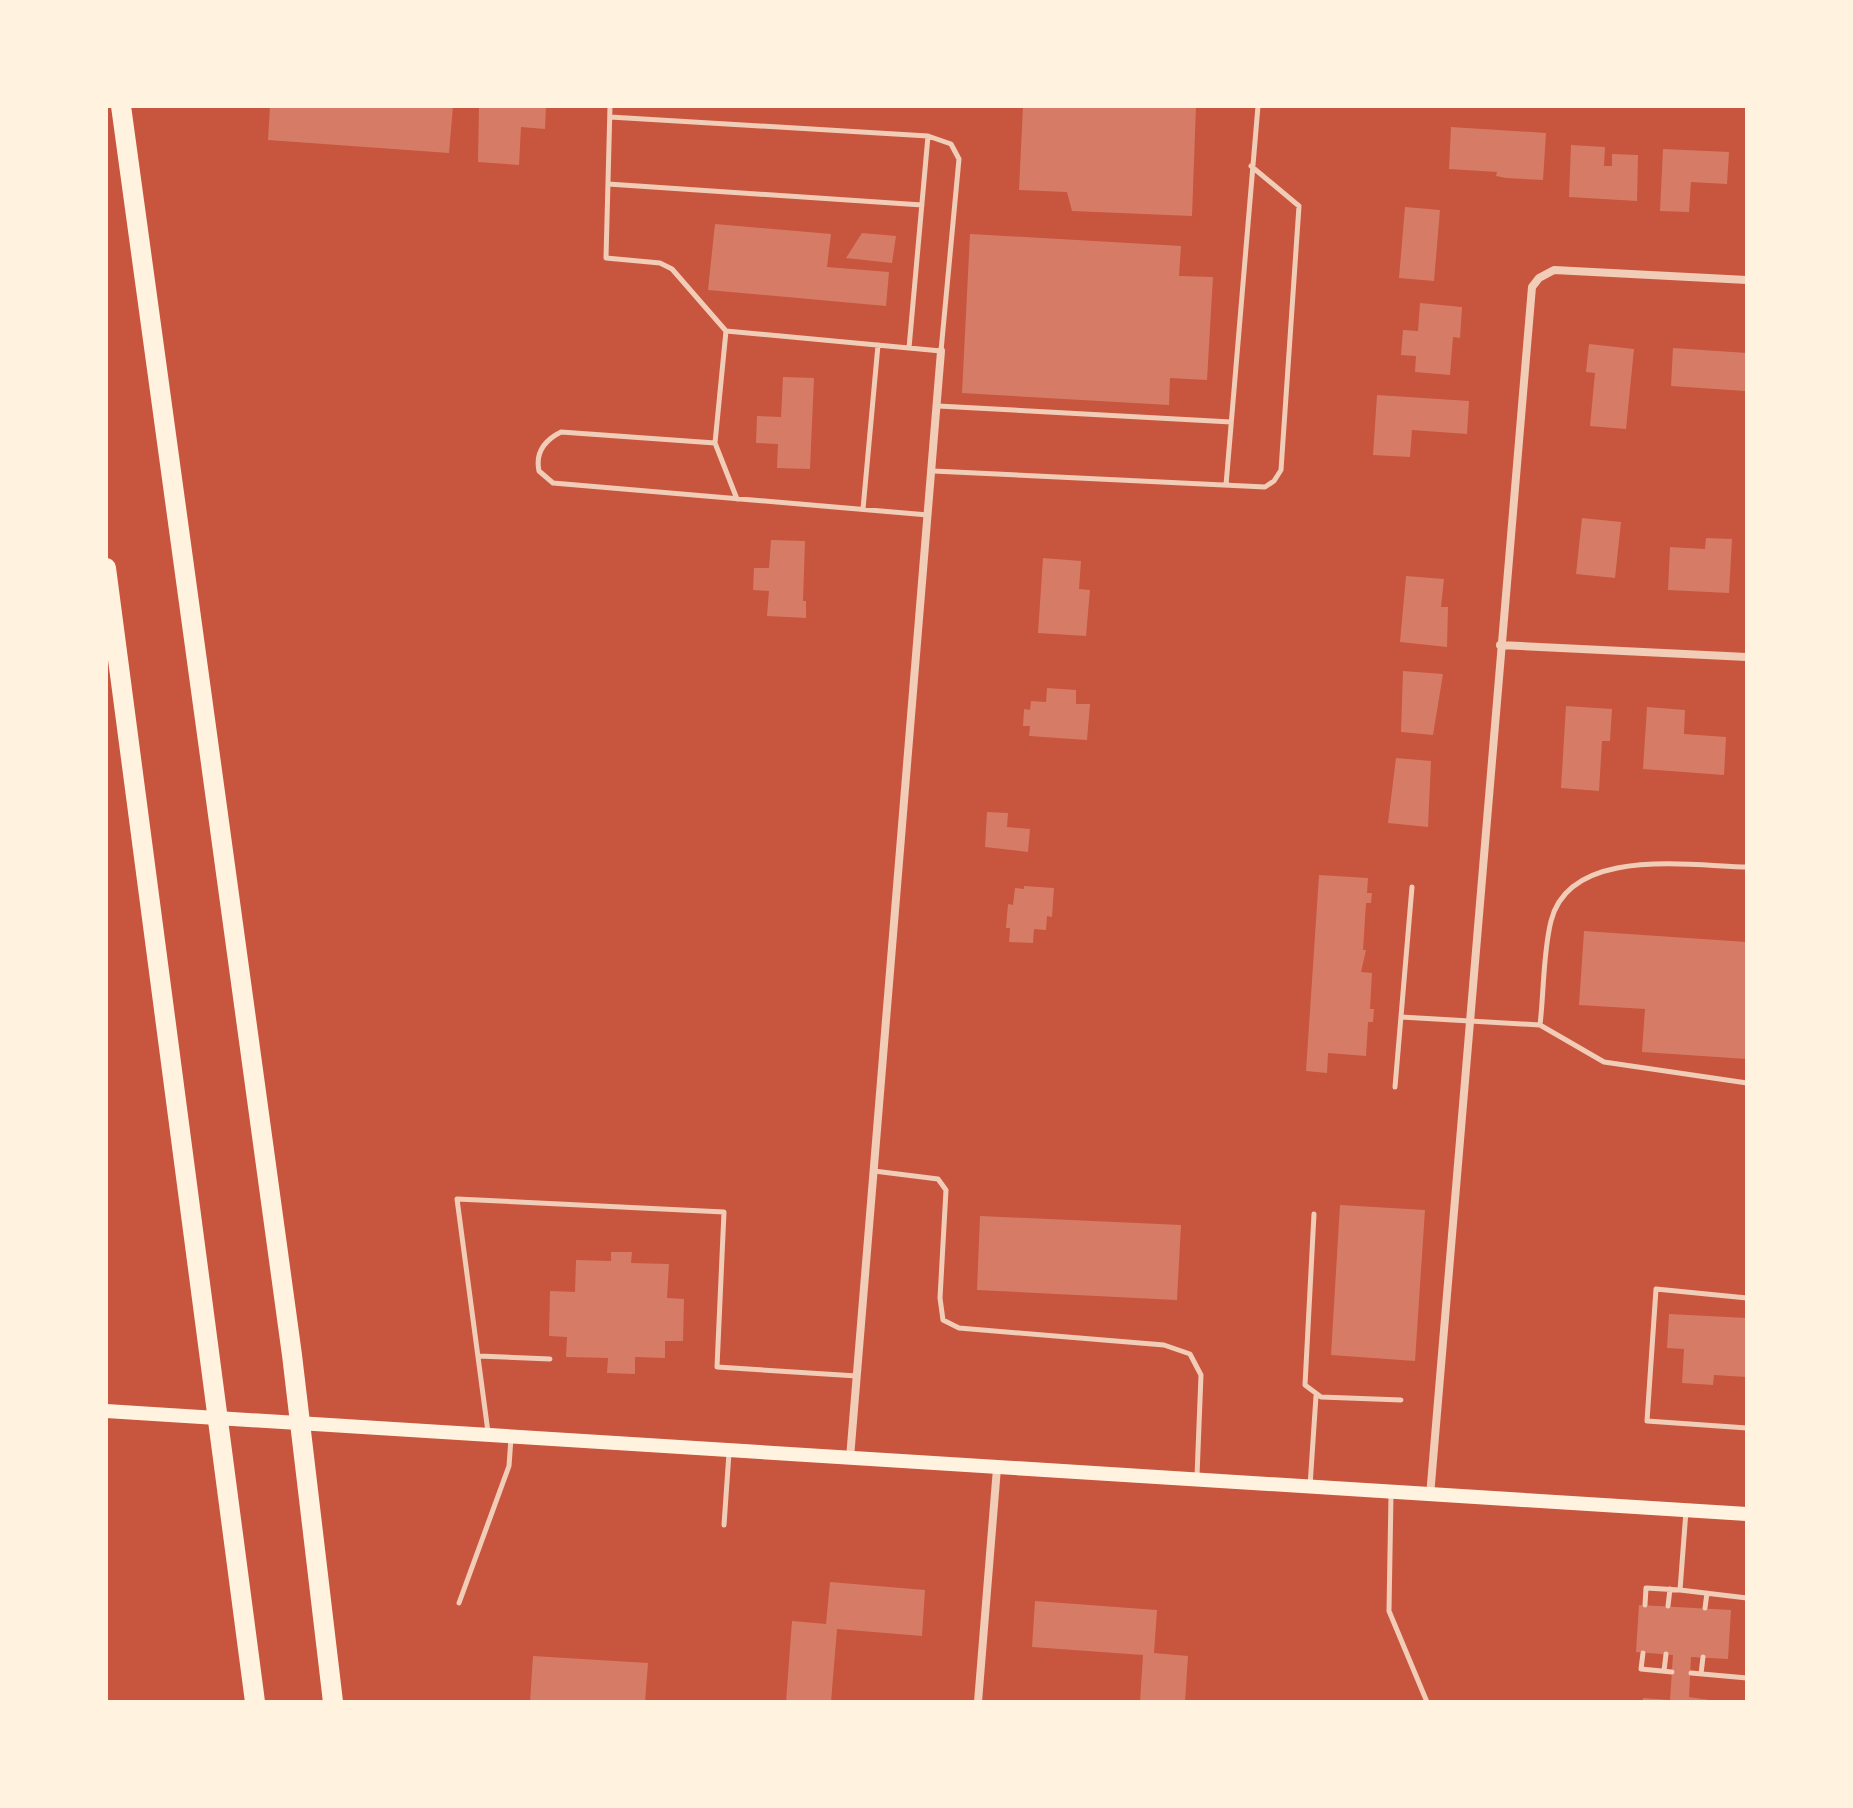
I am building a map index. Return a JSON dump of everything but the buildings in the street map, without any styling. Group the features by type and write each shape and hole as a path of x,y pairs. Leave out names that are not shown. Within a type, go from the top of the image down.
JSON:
{"highway":[{"path":"121,106 290,1339 333,1702"},
{"path":"106,568 255,1702"}],"main road":[{"path":"106,1411 1747,1514"}],"street":[{"path":"1430,1496 1531,298 1539,278 1554,270 1747,280"},
{"path":"850,1458 941,351"},
{"path":"1500,645 1747,657"},
{"path":"986,1702 978,1702 997,1468"}],"lane":[{"path":"610,106 606,258 660,263 672,269 726,331 941,351 959,159 951,144 928,136 610,117"},
{"path":"1226,485 1258,106"},
{"path":"909,348 928,136"},
{"path":"933,471 1265,487 1274,481 1281,470 1299,206 1251,166"},
{"path":"608,184 922,205"},
{"path":"726,331 715,443 737,499"},
{"path":"863,509 878,345"},
{"path":"938,406 1231,422"},
{"path":"715,443 561,432 542,448 538,464 539,471 553,483 929,515"},
{"path":"1540,1025 1551,920 1561,896 1584,878 1619,865 1747,867"},
{"path":"1395,1087 1412,887"},
{"path":"1401,1017 1540,1025 1604,1062 1747,1083"},
{"path":"874,1171 938,1179 946,1190 940,1298 943,1320 959,1328 1164,1345 1190,1354 1201,1375 1197,1481"},
{"path":"489,1437 457,1199 724,1212 717,1367 857,1376"},
{"path":"1314,1214 1305,1385 1316,1396 1401,1400"},
{"path":"1747,1298 1656,1289 1647,1421 1747,1428"},
{"path":"478,1356 550,1359"},
{"path":"1310,1488 1316,1396"},
{"path":"459,1603 509,1466 511,1438"},
{"path":"724,1525 729,1452"},
{"path":"1391,1493 1389,1611 1427,1702"},
{"path":"1680,1590 1686,1510"},
{"path":"1645,1605 1646,1588 1747,1598"},
{"path":"1668,1606 1670,1589"},
{"path":"1705,1608 1707,1593"},
{"path":"1643,1653 1641,1669 1672,1672"},
{"path":"1664,1671 1666,1654"},
{"path":"1701,1674 1703,1657"},
{"path":"1691,1673 1747,1678"}]}
